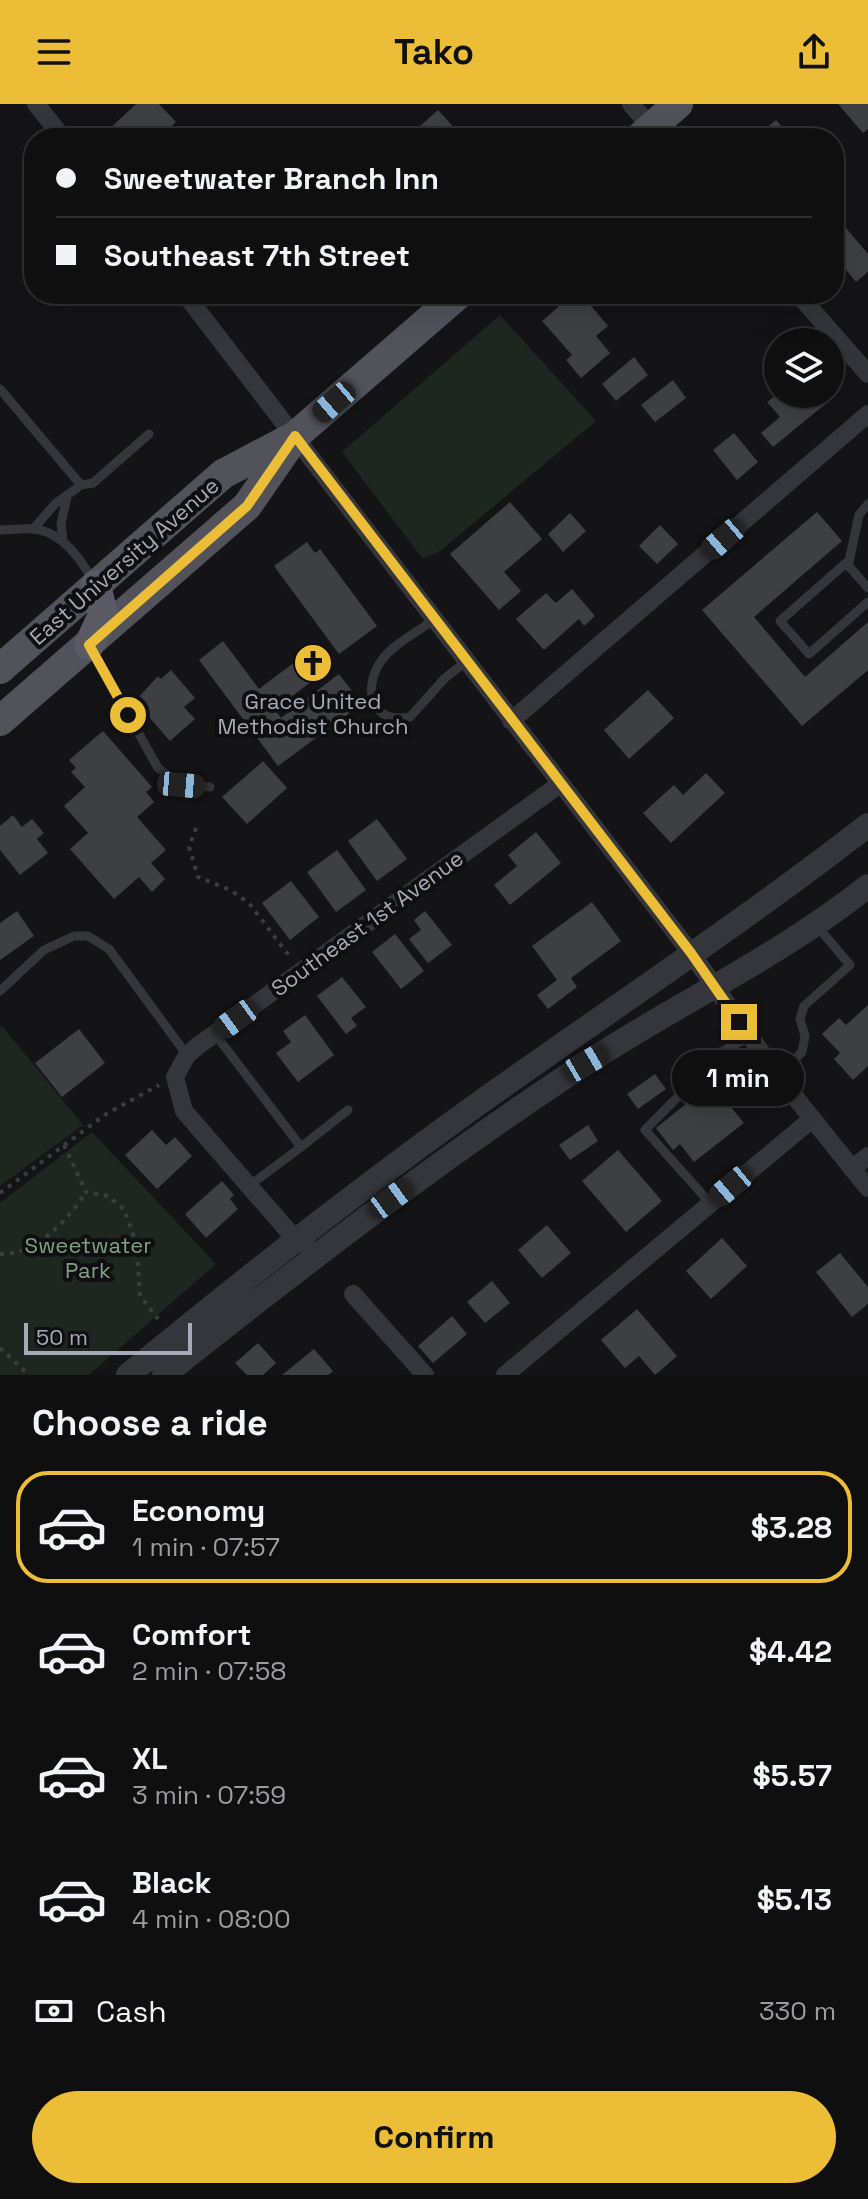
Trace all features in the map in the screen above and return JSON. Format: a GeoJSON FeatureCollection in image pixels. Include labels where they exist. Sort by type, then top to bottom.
{"type":"FeatureCollection","features":[{"type":"Feature","properties":{"kind":"highway"},"geometry":{"type":"LineString","coordinates":[[89,645],[103,615],[96,585]]}},
{"type":"Feature","properties":{"kind":"main road"},"geometry":{"type":"LineString","coordinates":[[656,128],[678,104]]}},
{"type":"Feature","properties":{"kind":"main road","name":"East University Avenue"},"geometry":{"type":"LineString","coordinates":[[0,669],[223,474],[295,436],[447,304]]}},
{"type":"Feature","properties":{"kind":"main road","name":"East University Avenue"},"geometry":{"type":"LineString","coordinates":[[0,721],[247,506],[295,436]]}},
{"type":"Feature","properties":{"kind":"street"},"geometry":{"type":"LineString","coordinates":[[36,104],[55,128]]}},
{"type":"Feature","properties":{"kind":"street"},"geometry":{"type":"LineString","coordinates":[[631,104],[646,128]]}},
{"type":"Feature","properties":{"kind":"street"},"geometry":{"type":"LineString","coordinates":[[193,304],[691,953],[778,1076],[868,1188]]}},
{"type":"Feature","properties":{"kind":"street"},"geometry":{"type":"LineString","coordinates":[[807,304],[868,374]]}},
{"type":"Feature","properties":{"kind":"street"},"geometry":{"type":"LineString","coordinates":[[511,721],[868,414]]}},
{"type":"Feature","properties":{"kind":"street","name":"Southeast 1st Avenue"},"geometry":{"type":"LineString","coordinates":[[181,1066],[215,1034],[560,784]]}},
{"type":"Feature","properties":{"kind":"street"},"geometry":{"type":"LineString","coordinates":[[128,1375],[296,1240],[476,1106],[785,890],[868,825]]}},
{"type":"Feature","properties":{"kind":"street"},"geometry":{"type":"LineString","coordinates":[[164,1375],[317,1253],[502,1119],[586,1063],[816,925],[868,886]]}},
{"type":"Feature","properties":{"kind":"street"},"geometry":{"type":"LineString","coordinates":[[181,1066],[184,1111],[296,1240],[317,1253]]}},
{"type":"Feature","properties":{"kind":"street"},"geometry":{"type":"LineString","coordinates":[[505,1375],[812,1119]]}},
{"type":"Feature","properties":{"kind":"street"},"geometry":{"type":"LineString","coordinates":[[852,1169],[868,1156]]}},
{"type":"Feature","properties":{"kind":"street"},"geometry":{"type":"LineString","coordinates":[[353,1294],[425,1375]]}},
{"type":"Feature","properties":{"kind":"lane"},"geometry":{"type":"LineString","coordinates":[[0,389],[81,485]]}},
{"type":"Feature","properties":{"kind":"lane"},"geometry":{"type":"LineString","coordinates":[[33,529],[55,504],[81,485],[93,483],[149,434]]}},
{"type":"Feature","properties":{"kind":"lane"},"geometry":{"type":"LineString","coordinates":[[67,497],[60,529],[63,541],[96,585]]}},
{"type":"Feature","properties":{"kind":"lane"},"geometry":{"type":"LineString","coordinates":[[848,566],[859,515],[868,504]]}},
{"type":"Feature","properties":{"kind":"lane"},"geometry":{"type":"LineString","coordinates":[[0,530],[33,529],[63,541]]}},
{"type":"Feature","properties":{"kind":"lane"},"geometry":{"type":"LineString","coordinates":[[868,588],[846,563],[780,621],[809,654],[868,602]]}},
{"type":"Feature","properties":{"kind":"lane"},"geometry":{"type":"LineString","coordinates":[[435,619],[382,660],[372,695],[378,712],[387,719],[410,717],[445,678],[468,660]]}},
{"type":"Feature","properties":{"kind":"lane"},"geometry":{"type":"LineString","coordinates":[[89,645],[158,768],[181,785],[210,787]]}},
{"type":"Feature","properties":{"kind":"lane"},"geometry":{"type":"LineString","coordinates":[[778,1076],[802,1052],[805,1036],[800,1019],[804,1006],[850,965],[816,925]]}},
{"type":"Feature","properties":{"kind":"lane"},"geometry":{"type":"LineString","coordinates":[[0,991],[44,950],[74,936],[88,936],[109,949],[181,1066]]}},
{"type":"Feature","properties":{"kind":"lane"},"geometry":{"type":"LineString","coordinates":[[215,1034],[301,1147]]}},
{"type":"Feature","properties":{"kind":"lane"},"geometry":{"type":"LineString","coordinates":[[710,1203],[645,1130],[723,1051],[749,1037]]}},
{"type":"Feature","properties":{"kind":"lane"},"geometry":{"type":"LineString","coordinates":[[249,1186],[348,1110]]}},
{"type":"Feature","properties":{"kind":"path"},"geometry":{"type":"LineString","coordinates":[[196,828],[189,847],[198,877],[230,890],[249,903],[270,927],[300,972]]}},
{"type":"Feature","properties":{"kind":"path"},"geometry":{"type":"LineString","coordinates":[[0,1193],[106,1114],[181,1066]]}},
{"type":"Feature","properties":{"kind":"path"},"geometry":{"type":"LineString","coordinates":[[64,1145],[86,1192]]}},
{"type":"Feature","properties":{"kind":"path"},"geometry":{"type":"LineString","coordinates":[[0,1254],[19,1252],[41,1240],[64,1220],[86,1192]]}},
{"type":"Feature","properties":{"kind":"path"},"geometry":{"type":"LineString","coordinates":[[86,1192],[108,1196],[124,1209],[137,1246],[140,1296],[158,1319]]}},
{"type":"Feature","properties":{"kind":"path"},"geometry":{"type":"LineString","coordinates":[[0,1348],[29,1375]]}},
{"type":"Feature","properties":{"kind":"green space"},"geometry":{"type":"Polygon","coordinates":[[[500,315],[596,421],[440,551],[423,559],[342,452],[500,315]]]}},
{"type":"Feature","properties":{"kind":"green space"},"geometry":{"type":"Polygon","coordinates":[[[2,1026],[83,1125],[0,1186],[0,1028],[2,1026]]]}},
{"type":"Feature","properties":{"kind":"green space","name":"Sweetwater Park"},"geometry":{"type":"Polygon","coordinates":[[[92,1132],[216,1264],[89,1375],[0,1375],[0,1203],[92,1132]]]}},
{"type":"Feature","properties":{"kind":"building"},"geometry":{"type":"Polygon","coordinates":[[[136,104],[159,104],[176,122],[170,128],[110,128],[136,104]]]}},
{"type":"Feature","properties":{"kind":"building"},"geometry":{"type":"Polygon","coordinates":[[[838,104],[868,104],[868,129],[863,133],[838,104]]]}},
{"type":"Feature","properties":{"kind":"building"},"geometry":{"type":"Polygon","coordinates":[[[438,110],[454,128],[422,128],[420,126],[438,110]]]}},
{"type":"Feature","properties":{"kind":"building"},"geometry":{"type":"Polygon","coordinates":[[[776,120],[783,128],[766,128],[776,120]]]}},
{"type":"Feature","properties":{"kind":"building"},"geometry":{"type":"Polygon","coordinates":[[[846,228],[868,254],[868,272],[856,282],[844,267],[846,228]]]}},
{"type":"Feature","properties":{"kind":"building"},"geometry":{"type":"Polygon","coordinates":[[[562,304],[589,304],[608,326],[596,336],[610,353],[581,378],[566,360],[572,355],[542,321],[562,304]]]}},
{"type":"Feature","properties":{"kind":"building"},"geometry":{"type":"Polygon","coordinates":[[[634,357],[648,375],[616,401],[602,384],[634,357]]]}},
{"type":"Feature","properties":{"kind":"building"},"geometry":{"type":"Polygon","coordinates":[[[673,380],[686,398],[655,422],[641,405],[673,380]]]}},
{"type":"Feature","properties":{"kind":"building"},"geometry":{"type":"Polygon","coordinates":[[[772,408],[821,408],[773,447],[761,433],[780,417],[772,408]]]}},
{"type":"Feature","properties":{"kind":"building"},"geometry":{"type":"Polygon","coordinates":[[[734,433],[758,462],[737,480],[713,450],[734,433]]]}},
{"type":"Feature","properties":{"kind":"building"},"geometry":{"type":"Polygon","coordinates":[[[510,502],[542,539],[504,572],[521,591],[499,610],[450,554],[510,502]]]}},
{"type":"Feature","properties":{"kind":"building"},"geometry":{"type":"Polygon","coordinates":[[[817,512],[842,541],[754,617],[805,677],[868,622],[868,670],[802,726],[702,610],[817,512]]]}},
{"type":"Feature","properties":{"kind":"building"},"geometry":{"type":"Polygon","coordinates":[[[570,513],[586,531],[563,552],[548,534],[570,513]]]}},
{"type":"Feature","properties":{"kind":"building"},"geometry":{"type":"Polygon","coordinates":[[[660,525],[678,544],[657,564],[639,546],[660,525]]]}},
{"type":"Feature","properties":{"kind":"building"},"geometry":{"type":"Polygon","coordinates":[[[307,542],[315,553],[320,549],[377,626],[339,654],[274,566],[307,542]]]}},
{"type":"Feature","properties":{"kind":"building"},"geometry":{"type":"Polygon","coordinates":[[[572,589],[595,616],[584,626],[579,619],[544,650],[516,619],[546,593],[556,603],[572,589]]]}},
{"type":"Feature","properties":{"kind":"building"},"geometry":{"type":"Polygon","coordinates":[[[223,641],[259,689],[316,646],[332,666],[275,709],[281,718],[339,674],[362,704],[278,766],[199,660],[223,641]]]}},
{"type":"Feature","properties":{"kind":"building"},"geometry":{"type":"Polygon","coordinates":[[[171,670],[195,698],[184,707],[195,719],[170,741],[135,701],[158,676],[161,679],[171,670]]]}},
{"type":"Feature","properties":{"kind":"building"},"geometry":{"type":"Polygon","coordinates":[[[648,690],[674,718],[629,759],[604,730],[648,690]]]}},
{"type":"Feature","properties":{"kind":"building"},"geometry":{"type":"Polygon","coordinates":[[[103,731],[152,787],[146,792],[154,802],[137,817],[166,850],[151,863],[165,879],[152,892],[139,877],[114,899],[70,849],[88,833],[64,806],[85,787],[71,772],[76,768],[69,760],[103,731]]]}},
{"type":"Feature","properties":{"kind":"building"},"geometry":{"type":"Polygon","coordinates":[[[263,761],[287,788],[247,824],[222,797],[263,761]]]}},
{"type":"Feature","properties":{"kind":"building"},"geometry":{"type":"Polygon","coordinates":[[[706,773],[725,793],[671,843],[643,813],[674,785],[683,795],[706,773]]]}},
{"type":"Feature","properties":{"kind":"building"},"geometry":{"type":"Polygon","coordinates":[[[13,815],[22,827],[32,819],[44,833],[37,839],[48,853],[20,875],[0,850],[0,826],[13,815]]]}},
{"type":"Feature","properties":{"kind":"building"},"geometry":{"type":"Polygon","coordinates":[[[377,819],[407,859],[377,881],[348,841],[377,819]]]}},
{"type":"Feature","properties":{"kind":"building"},"geometry":{"type":"Polygon","coordinates":[[[536,832],[561,863],[510,905],[494,885],[517,866],[508,855],[536,832]]]}},
{"type":"Feature","properties":{"kind":"building"},"geometry":{"type":"Polygon","coordinates":[[[337,850],[366,890],[336,912],[307,872],[337,850]]]}},
{"type":"Feature","properties":{"kind":"building"},"geometry":{"type":"Polygon","coordinates":[[[291,881],[319,917],[290,940],[262,903],[291,881]]]}},
{"type":"Feature","properties":{"kind":"building"},"geometry":{"type":"Polygon","coordinates":[[[592,902],[621,941],[571,978],[577,987],[548,1009],[537,995],[557,980],[532,946],[592,902]]]}},
{"type":"Feature","properties":{"kind":"building"},"geometry":{"type":"Polygon","coordinates":[[[17,911],[34,936],[0,960],[0,923],[17,911]]]}},
{"type":"Feature","properties":{"kind":"building"},"geometry":{"type":"Polygon","coordinates":[[[425,911],[452,945],[428,963],[409,939],[421,930],[414,920],[425,911]]]}},
{"type":"Feature","properties":{"kind":"building"},"geometry":{"type":"Polygon","coordinates":[[[395,934],[424,971],[401,989],[372,952],[395,934]]]}},
{"type":"Feature","properties":{"kind":"building"},"geometry":{"type":"Polygon","coordinates":[[[342,977],[366,1007],[351,1018],[357,1026],[346,1034],[317,996],[342,977]]]}},
{"type":"Feature","properties":{"kind":"building"},"geometry":{"type":"Polygon","coordinates":[[[868,1005],[868,1066],[853,1080],[834,1059],[840,1053],[822,1034],[839,1018],[846,1025],[868,1005]]]}},
{"type":"Feature","properties":{"kind":"building"},"geometry":{"type":"Polygon","coordinates":[[[305,1015],[334,1055],[298,1082],[276,1053],[291,1042],[283,1031],[305,1015]]]}},
{"type":"Feature","properties":{"kind":"building"},"geometry":{"type":"Polygon","coordinates":[[[79,1029],[105,1063],[62,1097],[35,1063],[79,1029]]]}},
{"type":"Feature","properties":{"kind":"building"},"geometry":{"type":"Polygon","coordinates":[[[655,1074],[666,1089],[638,1109],[627,1094],[655,1074]]]}},
{"type":"Feature","properties":{"kind":"building"},"geometry":{"type":"Polygon","coordinates":[[[702,1091],[711,1103],[721,1095],[744,1123],[694,1162],[680,1144],[673,1150],[656,1128],[702,1091]]]}},
{"type":"Feature","properties":{"kind":"building"},"geometry":{"type":"Polygon","coordinates":[[[588,1125],[598,1141],[570,1160],[559,1145],[588,1125]]]}},
{"type":"Feature","properties":{"kind":"building"},"geometry":{"type":"Polygon","coordinates":[[[152,1130],[166,1145],[175,1137],[192,1156],[157,1189],[125,1155],[152,1130]]]}},
{"type":"Feature","properties":{"kind":"building"},"geometry":{"type":"Polygon","coordinates":[[[618,1150],[662,1201],[626,1232],[582,1181],[618,1150]]]}},
{"type":"Feature","properties":{"kind":"building"},"geometry":{"type":"Polygon","coordinates":[[[222,1181],[234,1195],[230,1199],[238,1209],[206,1238],[185,1214],[222,1181]]]}},
{"type":"Feature","properties":{"kind":"building"},"geometry":{"type":"Polygon","coordinates":[[[547,1225],[571,1253],[542,1278],[518,1250],[547,1225]]]}},
{"type":"Feature","properties":{"kind":"building"},"geometry":{"type":"Polygon","coordinates":[[[722,1238],[747,1266],[711,1299],[686,1271],[722,1238]]]}},
{"type":"Feature","properties":{"kind":"building"},"geometry":{"type":"Polygon","coordinates":[[[840,1253],[868,1287],[868,1304],[852,1317],[816,1272],[840,1253]]]}},
{"type":"Feature","properties":{"kind":"building"},"geometry":{"type":"Polygon","coordinates":[[[492,1281],[510,1303],[485,1323],[467,1302],[492,1281]]]}},
{"type":"Feature","properties":{"kind":"building"},"geometry":{"type":"Polygon","coordinates":[[[637,1309],[677,1356],[655,1375],[639,1356],[625,1368],[601,1340],[637,1309]]]}},
{"type":"Feature","properties":{"kind":"building"},"geometry":{"type":"Polygon","coordinates":[[[452,1316],[467,1334],[433,1363],[418,1346],[452,1316]]]}},
{"type":"Feature","properties":{"kind":"building"},"geometry":{"type":"Polygon","coordinates":[[[258,1343],[276,1363],[263,1375],[247,1375],[235,1363],[258,1343]]]}},
{"type":"Feature","properties":{"kind":"building"},"geometry":{"type":"Polygon","coordinates":[[[314,1349],[333,1371],[328,1375],[282,1375],[314,1349]]]}},
{"type":"Feature","properties":{"kind":"place","name":"Grace United Methodist Church"},"geometry":{"type":"Point","coordinates":[313,663]}},
{"type":"Feature","properties":{"kind":"route"},"geometry":{"type":"LineString","coordinates":[[128,715],[89,645],[247,506],[295,436],[691,953],[739,1022]]}}]}
